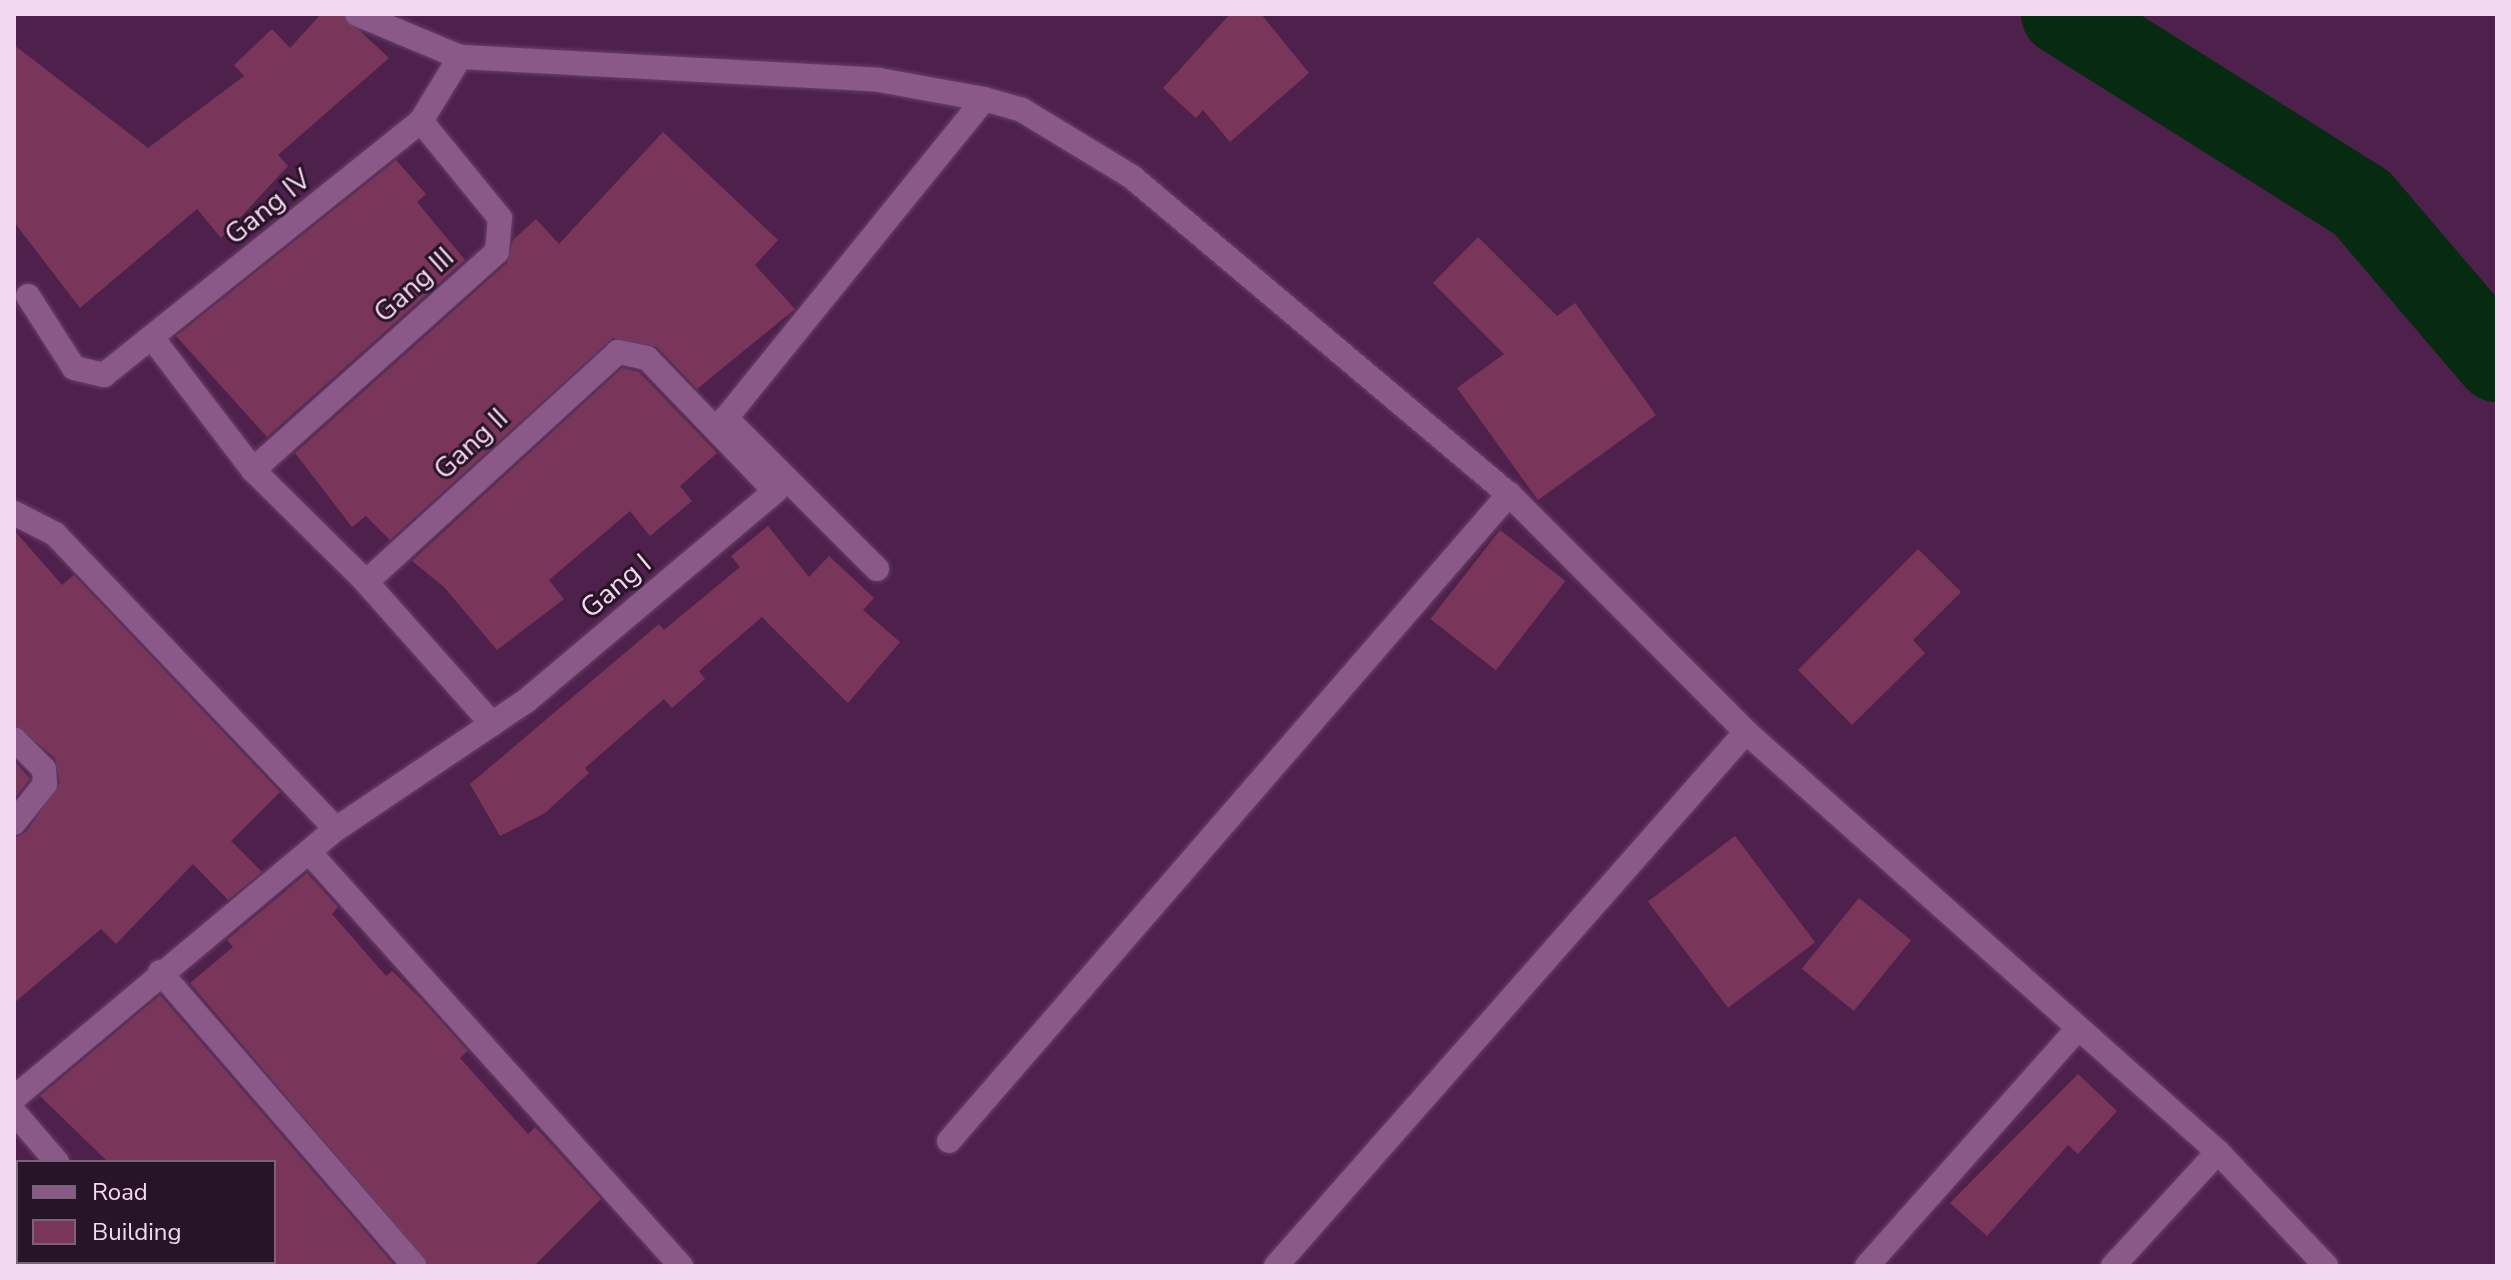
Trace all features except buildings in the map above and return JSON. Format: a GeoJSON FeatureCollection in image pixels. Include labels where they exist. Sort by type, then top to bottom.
{"type":"FeatureCollection","features":[{"type":"Feature","properties":{"kind":"street"},"geometry":{"type":"LineString","coordinates":[[357,14],[460,57],[879,80],[984,99],[1022,110],[1132,177],[1509,494],[1746,732],[2076,1031],[2218,1152],[2326,1266]]}},
{"type":"Feature","properties":{"kind":"street","name":"Gang IV"},"geometry":{"type":"LineString","coordinates":[[28,296],[74,368],[87,375],[104,375],[153,339],[421,121],[460,57]]}},
{"type":"Feature","properties":{"kind":"street"},"geometry":{"type":"LineString","coordinates":[[877,569],[760,462],[726,418],[984,99]]}},
{"type":"Feature","properties":{"kind":"street","name":"Gang III"},"geometry":{"type":"LineString","coordinates":[[253,470],[497,252],[500,218],[421,121]]}},
{"type":"Feature","properties":{"kind":"street"},"geometry":{"type":"LineString","coordinates":[[153,339],[253,470],[366,582],[492,724]]}},
{"type":"Feature","properties":{"kind":"street","name":"Gang II"},"geometry":{"type":"LineString","coordinates":[[366,582],[618,352],[647,358],[760,462]]}},
{"type":"Feature","properties":{"kind":"street","name":"Gang I"},"geometry":{"type":"LineString","coordinates":[[14,1098],[160,972],[336,829],[492,724],[775,491],[760,462]]}},
{"type":"Feature","properties":{"kind":"street"},"geometry":{"type":"LineString","coordinates":[[949,1141],[1509,494]]}},
{"type":"Feature","properties":{"kind":"street"},"geometry":{"type":"LineString","coordinates":[[14,513],[55,534],[336,829]]}},
{"type":"Feature","properties":{"kind":"street"},"geometry":{"type":"LineString","coordinates":[[1276,1266],[1746,732]]}},
{"type":"Feature","properties":{"kind":"street"},"geometry":{"type":"LineString","coordinates":[[14,739],[44,769],[45,784],[14,823]]}},
{"type":"Feature","properties":{"kind":"street"},"geometry":{"type":"LineString","coordinates":[[309,852],[681,1266]]}},
{"type":"Feature","properties":{"kind":"street"},"geometry":{"type":"LineString","coordinates":[[160,972],[415,1266]]}},
{"type":"Feature","properties":{"kind":"street"},"geometry":{"type":"LineString","coordinates":[[1867,1266],[2076,1031]]}},
{"type":"Feature","properties":{"kind":"street"},"geometry":{"type":"LineString","coordinates":[[14,1112],[55,1160]]}},
{"type":"Feature","properties":{"kind":"street"},"geometry":{"type":"LineString","coordinates":[[2113,1266],[2218,1152]]}},
{"type":"Feature","properties":{"kind":"waterway"},"geometry":{"type":"LineString","coordinates":[[2062,14],[2362,203],[2497,361]]}}]}
